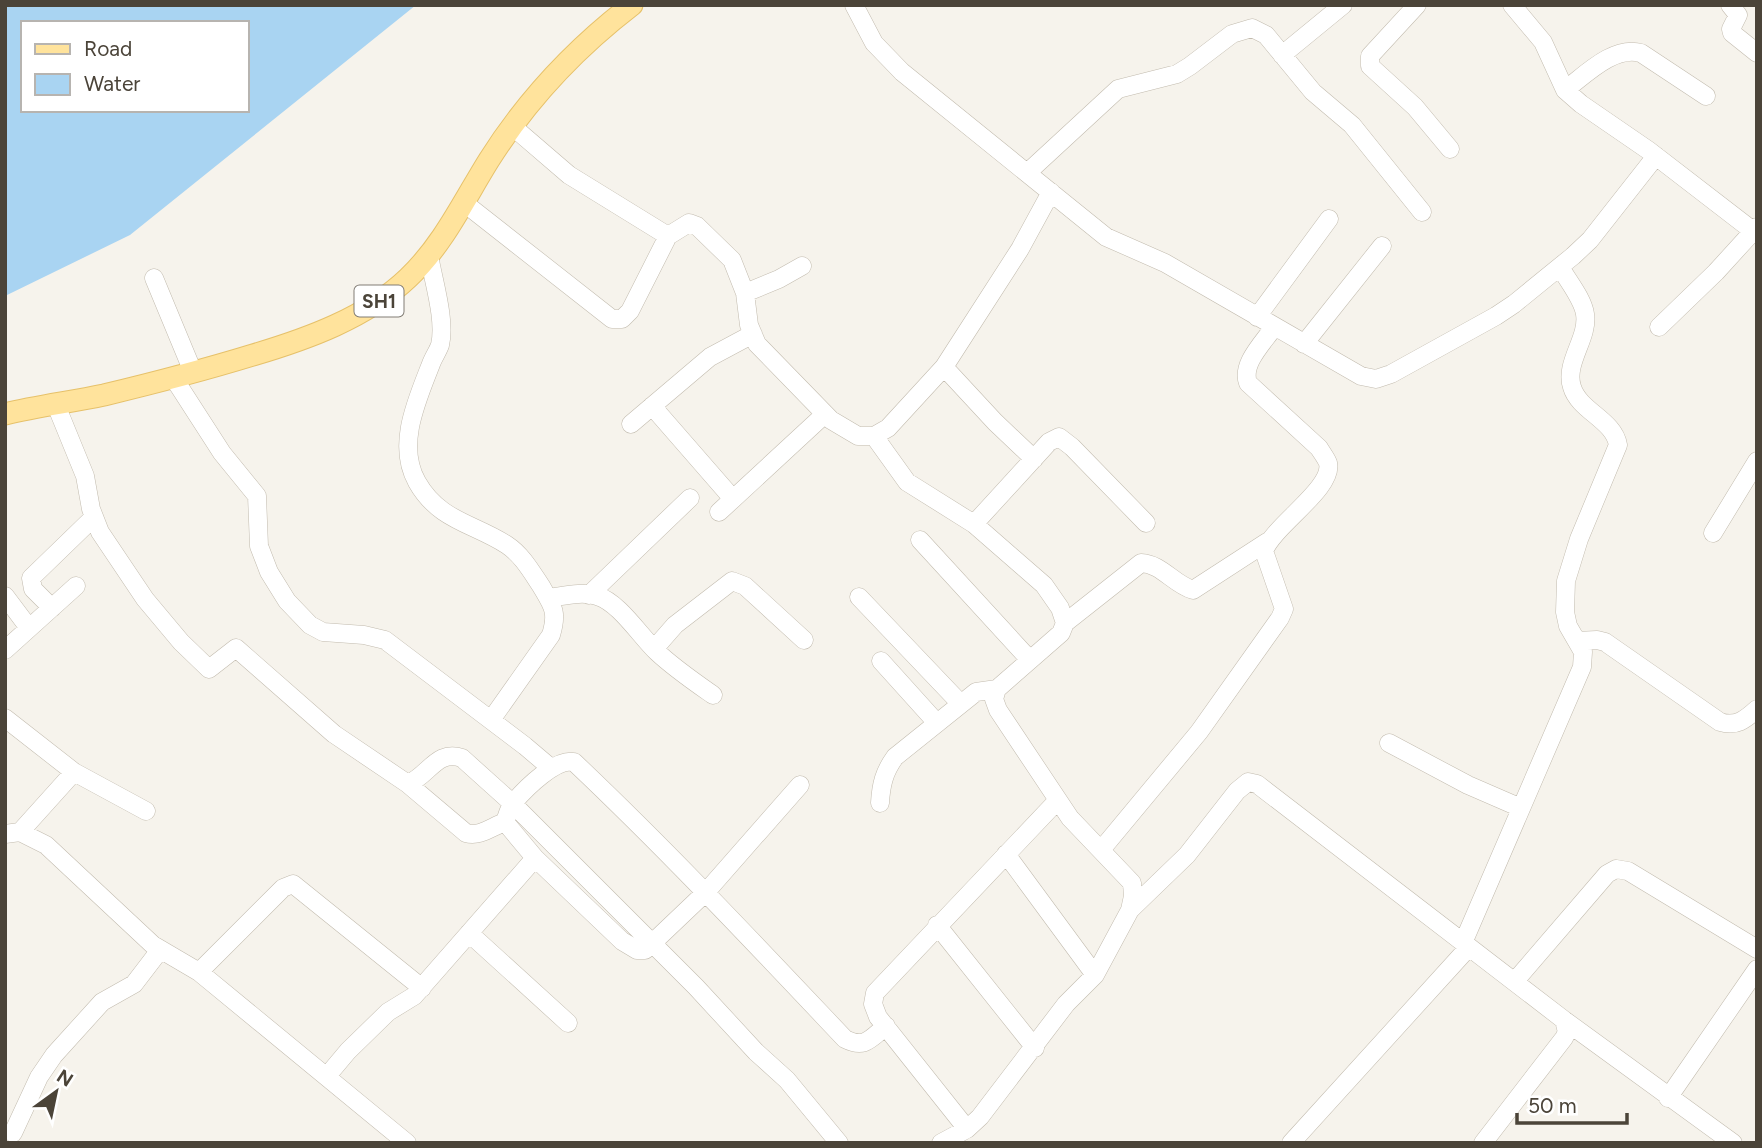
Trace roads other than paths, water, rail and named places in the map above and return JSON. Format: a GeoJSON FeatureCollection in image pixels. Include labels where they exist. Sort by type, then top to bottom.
{"type":"FeatureCollection","features":[{"type":"Feature","properties":{"kind":"main road","name":"SH1"},"geometry":{"type":"LineString","coordinates":[[5,414],[56,405],[183,375],[282,346],[351,317],[392,291],[409,278],[429,255],[512,126],[573,56],[632,5]]}},
{"type":"Feature","properties":{"kind":"street"},"geometry":{"type":"LineString","coordinates":[[854,5],[874,43],[902,72],[1106,237],[1165,263],[1361,376],[1376,379],[1391,374],[1514,304],[1590,240],[1656,156]]}},
{"type":"Feature","properties":{"kind":"street"},"geometry":{"type":"LineString","coordinates":[[1282,55],[1343,5]]}},
{"type":"Feature","properties":{"kind":"street"},"geometry":{"type":"LineString","coordinates":[[1417,5],[1370,56],[1370,66],[1415,107],[1450,149]]}},
{"type":"Feature","properties":{"kind":"street"},"geometry":{"type":"LineString","coordinates":[[1512,5],[1543,42],[1564,89],[1756,230],[1660,327]]}},
{"type":"Feature","properties":{"kind":"street"},"geometry":{"type":"LineString","coordinates":[[1730,5],[1738,15],[1731,29],[1732,33],[1757,52]]}},
{"type":"Feature","properties":{"kind":"street"},"geometry":{"type":"LineString","coordinates":[[1027,173],[1118,89],[1177,74],[1232,34],[1252,29],[1266,35],[1313,92],[1352,125],[1422,212]]}},
{"type":"Feature","properties":{"kind":"street"},"geometry":{"type":"LineString","coordinates":[[1564,89],[1616,54],[1631,50],[1640,53],[1706,96]]}},
{"type":"Feature","properties":{"kind":"street"},"geometry":{"type":"LineString","coordinates":[[512,126],[569,175],[668,236]]}},
{"type":"Feature","properties":{"kind":"street"},"geometry":{"type":"LineString","coordinates":[[463,202],[612,319],[622,319],[630,311],[668,236],[689,223],[697,226],[732,260],[746,293],[749,325],[757,344],[825,414],[858,436],[874,436],[888,428],[944,367],[1020,249],[1052,192]]}},
{"type":"Feature","properties":{"kind":"street"},"geometry":{"type":"LineString","coordinates":[[1257,317],[1329,219]]}},
{"type":"Feature","properties":{"kind":"street"},"geometry":{"type":"LineString","coordinates":[[1304,344],[1382,246]]}},
{"type":"Feature","properties":{"kind":"street"},"geometry":{"type":"LineString","coordinates":[[429,255],[441,323],[440,344],[410,424],[408,453],[415,480],[430,501],[447,516],[509,547],[523,559],[553,605],[556,619],[551,635],[491,720]]}},
{"type":"Feature","properties":{"kind":"street"},"geometry":{"type":"LineString","coordinates":[[746,293],[802,266]]}},
{"type":"Feature","properties":{"kind":"street"},"geometry":{"type":"LineString","coordinates":[[1291,1143],[1466,945],[1582,667],[1583,652],[1565,612],[1566,581],[1579,539],[1618,445],[1613,433],[1572,389],[1570,377],[1586,322],[1585,310],[1560,267]]}},
{"type":"Feature","properties":{"kind":"street"},"geometry":{"type":"LineString","coordinates":[[154,278],[183,375],[222,453],[257,496],[260,546],[269,572],[287,601],[310,625],[324,632],[364,635],[385,640],[551,768]]}},
{"type":"Feature","properties":{"kind":"street"},"geometry":{"type":"LineString","coordinates":[[946,1141],[967,1129],[980,1117],[1066,1004],[1095,975],[1130,910],[1133,896],[1132,883],[1077,827],[998,710],[994,699],[997,689],[1061,633],[1065,623],[1141,563],[1152,563],[1193,590],[1267,542],[1322,484],[1328,472],[1328,462],[1320,449],[1248,383],[1245,375],[1247,366],[1273,327]]}},
{"type":"Feature","properties":{"kind":"street"},"geometry":{"type":"LineString","coordinates":[[631,424],[710,358],[753,334]]}},
{"type":"Feature","properties":{"kind":"street"},"geometry":{"type":"LineString","coordinates":[[944,367],[1034,459]]}},
{"type":"Feature","properties":{"kind":"street"},"geometry":{"type":"LineString","coordinates":[[56,405],[85,476],[100,532],[145,599],[181,642],[209,669],[236,648],[334,734],[408,784],[473,835],[505,822],[512,803],[551,768],[567,761],[574,762],[706,891],[845,1039],[855,1044],[865,1043],[886,1026]]}},
{"type":"Feature","properties":{"kind":"street"},"geometry":{"type":"LineString","coordinates":[[652,406],[733,499]]}},
{"type":"Feature","properties":{"kind":"street"},"geometry":{"type":"LineString","coordinates":[[719,512],[825,414]]}},
{"type":"Feature","properties":{"kind":"street"},"geometry":{"type":"LineString","coordinates":[[874,436],[907,482],[974,524],[1044,585],[1060,608],[1065,623]]}},
{"type":"Feature","properties":{"kind":"street"},"geometry":{"type":"LineString","coordinates":[[974,524],[1049,442],[1059,437],[1146,523]]}},
{"type":"Feature","properties":{"kind":"street"},"geometry":{"type":"LineString","coordinates":[[1713,533],[1757,461]]}},
{"type":"Feature","properties":{"kind":"street"},"geometry":{"type":"LineString","coordinates":[[589,595],[690,498]]}},
{"type":"Feature","properties":{"kind":"street"},"geometry":{"type":"LineString","coordinates":[[52,608],[33,589],[31,578],[94,517]]}},
{"type":"Feature","properties":{"kind":"street"},"geometry":{"type":"LineString","coordinates":[[920,540],[1030,660]]}},
{"type":"Feature","properties":{"kind":"street"},"geometry":{"type":"LineString","coordinates":[[1101,850],[1199,732],[1280,618],[1282,600],[1264,551],[1267,542]]}},
{"type":"Feature","properties":{"kind":"street"},"geometry":{"type":"LineString","coordinates":[[654,649],[675,625],[732,581],[745,586],[804,640]]}},
{"type":"Feature","properties":{"kind":"street"},"geometry":{"type":"LineString","coordinates":[[5,650],[76,586]]}},
{"type":"Feature","properties":{"kind":"street"},"geometry":{"type":"LineString","coordinates":[[548,598],[589,595],[598,596],[612,604],[676,669],[713,695]]}},
{"type":"Feature","properties":{"kind":"street"},"geometry":{"type":"LineString","coordinates":[[5,596],[29,628]]}},
{"type":"Feature","properties":{"kind":"street"},"geometry":{"type":"LineString","coordinates":[[859,597],[960,703]]}},
{"type":"Feature","properties":{"kind":"street"},"geometry":{"type":"LineString","coordinates":[[1577,641],[1605,642],[1720,722],[1739,724],[1757,709]]}},
{"type":"Feature","properties":{"kind":"street"},"geometry":{"type":"LineString","coordinates":[[881,661],[936,722]]}},
{"type":"Feature","properties":{"kind":"street"},"geometry":{"type":"LineString","coordinates":[[880,803],[881,785],[886,769],[895,757],[976,692],[997,689]]}},
{"type":"Feature","properties":{"kind":"street"},"geometry":{"type":"LineString","coordinates":[[5,718],[74,772],[146,811]]}},
{"type":"Feature","properties":{"kind":"street"},"geometry":{"type":"LineString","coordinates":[[1389,743],[1468,785],[1521,808]]}},
{"type":"Feature","properties":{"kind":"street"},"geometry":{"type":"LineString","coordinates":[[408,784],[417,780],[438,759],[453,755],[462,758],[512,803],[756,1052],[787,1080],[839,1143]]}},
{"type":"Feature","properties":{"kind":"street"},"geometry":{"type":"LineString","coordinates":[[74,772],[13,833],[46,845],[160,950],[199,972],[407,1143]]}},
{"type":"Feature","properties":{"kind":"street"},"geometry":{"type":"LineString","coordinates":[[1130,910],[1187,855],[1237,791],[1248,782],[1257,784],[1564,1020],[1733,1143]]}},
{"type":"Feature","properties":{"kind":"street"},"geometry":{"type":"LineString","coordinates":[[505,822],[535,858],[622,941],[637,950],[645,950],[706,891],[800,785]]}},
{"type":"Feature","properties":{"kind":"street"},"geometry":{"type":"LineString","coordinates":[[967,1129],[878,1017],[873,1004],[875,993],[1058,800]]}},
{"type":"Feature","properties":{"kind":"street"},"geometry":{"type":"LineString","coordinates":[[1006,854],[1095,975]]}},
{"type":"Feature","properties":{"kind":"street"},"geometry":{"type":"LineString","coordinates":[[327,1076],[388,1012],[422,988],[535,858]]}},
{"type":"Feature","properties":{"kind":"street"},"geometry":{"type":"LineString","coordinates":[[1515,981],[1607,874],[1616,869],[1628,872],[1757,949]]}},
{"type":"Feature","properties":{"kind":"street"},"geometry":{"type":"LineString","coordinates":[[199,972],[283,888],[293,884],[422,988]]}},
{"type":"Feature","properties":{"kind":"street"},"geometry":{"type":"LineString","coordinates":[[937,925],[1035,1048]]}},
{"type":"Feature","properties":{"kind":"street"},"geometry":{"type":"LineString","coordinates":[[469,933],[568,1023]]}},
{"type":"Feature","properties":{"kind":"street"},"geometry":{"type":"LineString","coordinates":[[13,1134],[40,1077],[54,1055],[102,1002],[134,984],[160,950]]}},
{"type":"Feature","properties":{"kind":"street"},"geometry":{"type":"LineString","coordinates":[[1668,1098],[1757,969]]}},
{"type":"Feature","properties":{"kind":"street"},"geometry":{"type":"LineString","coordinates":[[1483,1143],[1564,1038],[1567,1032],[1564,1020]]}},
{"type":"Feature","properties":{"kind":"water"},"geometry":{"type":"Polygon","coordinates":[[[5,5],[416,5],[130,235],[5,296],[5,5]]]}}]}
